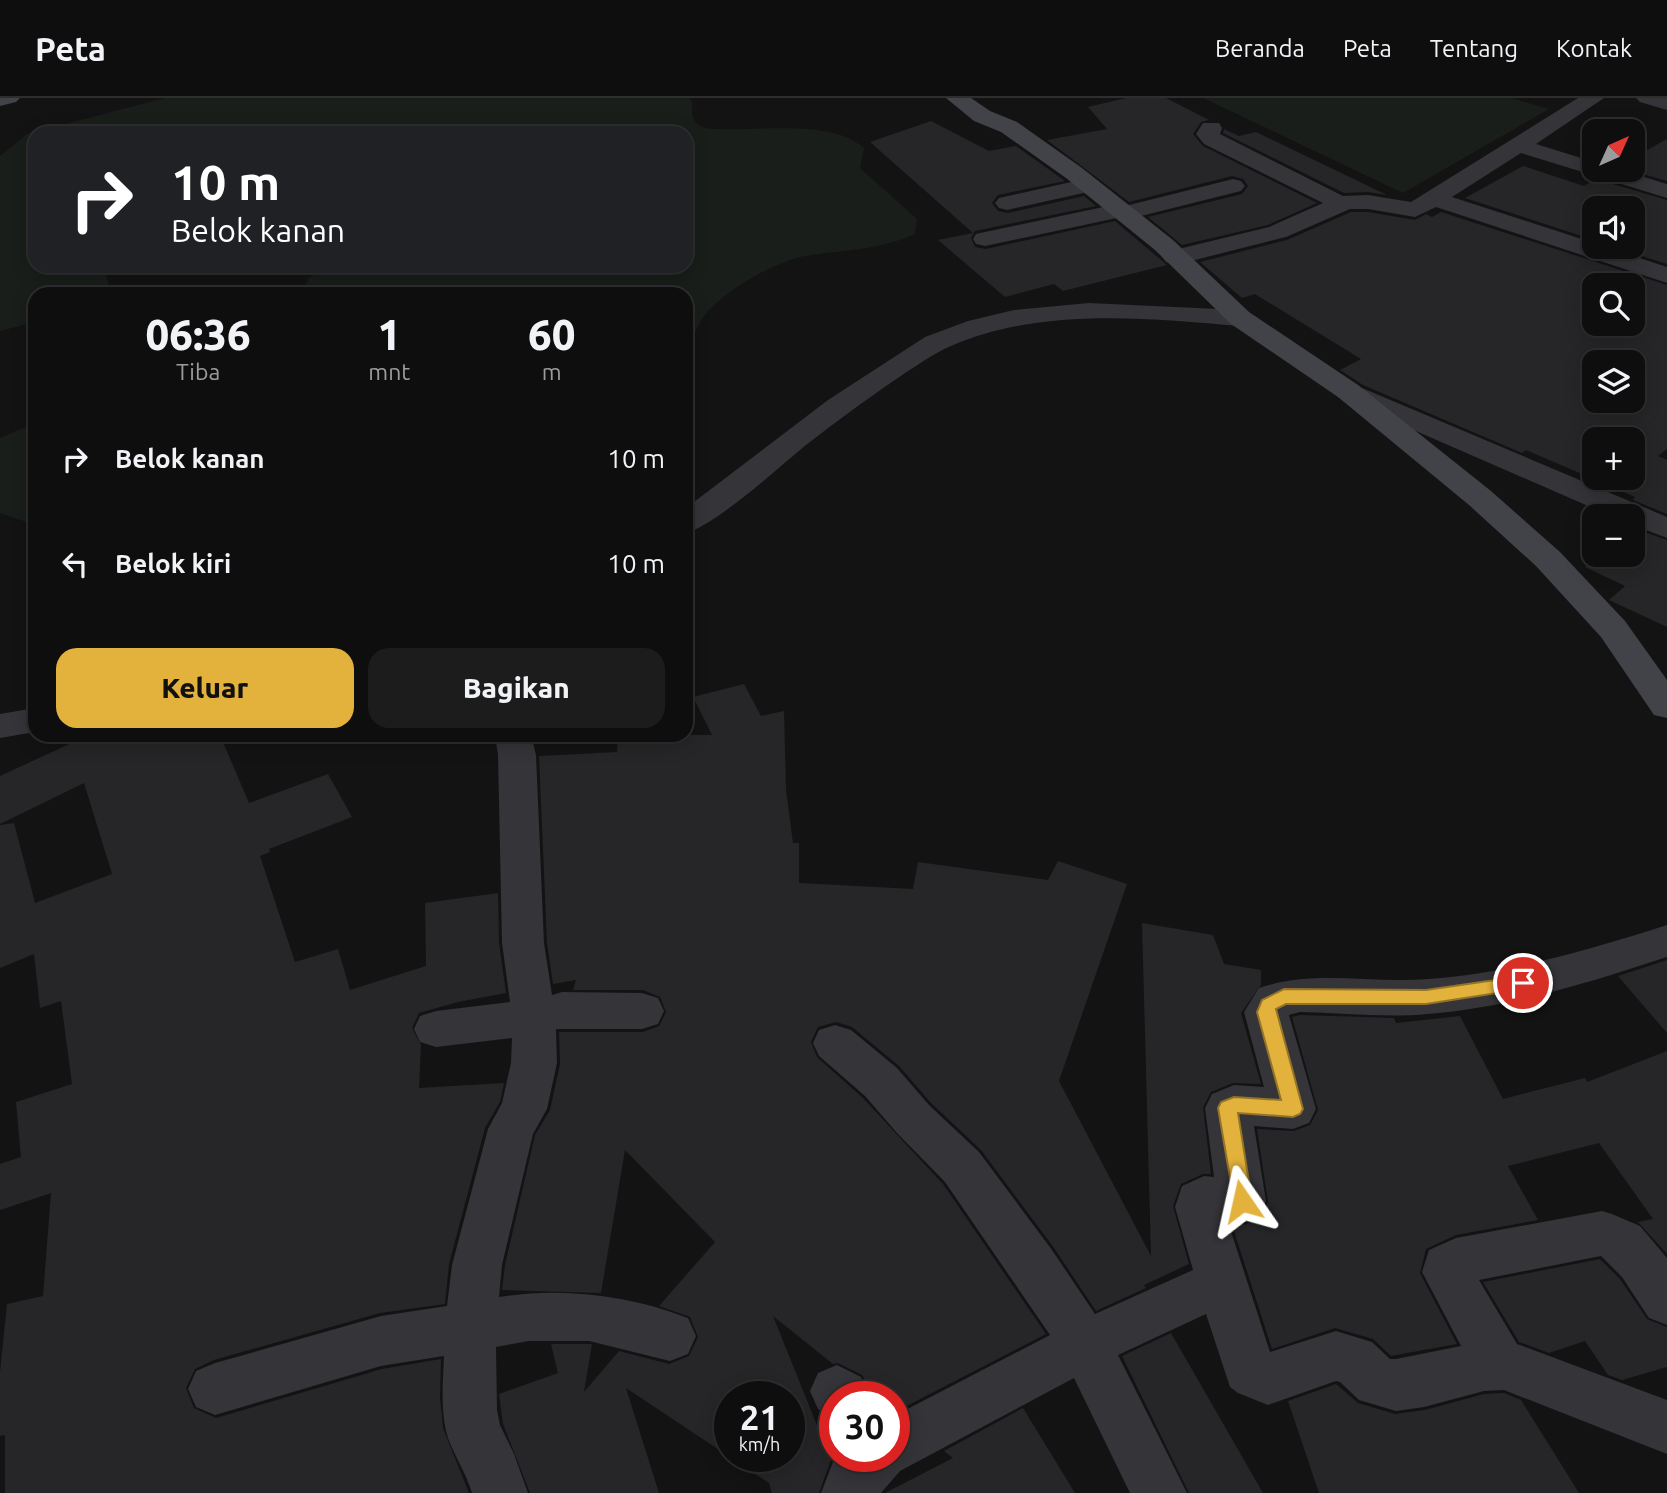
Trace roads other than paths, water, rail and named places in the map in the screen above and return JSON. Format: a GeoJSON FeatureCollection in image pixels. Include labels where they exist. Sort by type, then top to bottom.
{"type":"FeatureCollection","features":[{"type":"Feature","properties":{"kind":"main road"},"geometry":{"type":"LineString","coordinates":[[0,100],[9,98]]}},
{"type":"Feature","properties":{"kind":"main road"},"geometry":{"type":"LineString","coordinates":[[957,98],[982,117],[1009,127],[1082,179],[1124,212],[1240,318],[1348,391],[1480,498],[1548,559],[1613,629],[1667,706]]}},
{"type":"Feature","properties":{"kind":"main road"},"geometry":{"type":"LineString","coordinates":[[996,98],[1011,116],[1009,127]]}},
{"type":"Feature","properties":{"kind":"street"},"geometry":{"type":"LineString","coordinates":[[1175,257],[1277,232],[1355,201],[1415,210],[1593,98]]}},
{"type":"Feature","properties":{"kind":"street"},"geometry":{"type":"LineString","coordinates":[[1647,98],[1667,104]]}},
{"type":"Feature","properties":{"kind":"street"},"geometry":{"type":"LineString","coordinates":[[1211,128],[1207,134],[1212,139],[1342,204]]}},
{"type":"Feature","properties":{"kind":"street"},"geometry":{"type":"LineString","coordinates":[[1517,145],[1582,165]]}},
{"type":"Feature","properties":{"kind":"street"},"geometry":{"type":"LineString","coordinates":[[1004,196],[1082,179]]}},
{"type":"Feature","properties":{"kind":"street"},"geometry":{"type":"LineString","coordinates":[[1638,182],[1667,191]]}},
{"type":"Feature","properties":{"kind":"street"},"geometry":{"type":"LineString","coordinates":[[985,239],[1124,212],[1233,186]]}},
{"type":"Feature","properties":{"kind":"street"},"geometry":{"type":"LineString","coordinates":[[1433,198],[1667,275]]}},
{"type":"Feature","properties":{"kind":"street"},"geometry":{"type":"LineString","coordinates":[[693,518],[736,488],[847,397],[943,339],[1000,321],[1072,311],[1126,309],[1240,318]]}},
{"type":"Feature","properties":{"kind":"street"},"geometry":{"type":"LineString","coordinates":[[1348,391],[1549,480],[1667,528]]}},
{"type":"Feature","properties":{"kind":"street"},"geometry":{"type":"LineString","coordinates":[[0,726],[28,721]]}},
{"type":"Feature","properties":{"kind":"street"},"geometry":{"type":"LineString","coordinates":[[500,1493],[487,1454],[475,1436],[470,1410],[470,1327],[477,1265],[511,1129],[524,1109],[534,1063],[534,1017],[523,943],[514,742]]}},
{"type":"Feature","properties":{"kind":"street"},"geometry":{"type":"LineString","coordinates":[[1667,941],[1568,973],[1500,988],[1426,997],[1284,996],[1268,1005],[1266,1012],[1293,1109],[1234,1105],[1226,1111],[1242,1201],[1204,1198],[1199,1202],[1249,1369],[1253,1373],[1268,1379],[1336,1356],[1354,1359],[1374,1379],[1385,1385],[1416,1382],[1499,1363],[1570,1393],[1620,1408],[1667,1427]]}},
{"type":"Feature","properties":{"kind":"street"},"geometry":{"type":"LineString","coordinates":[[436,1029],[534,1017],[562,1010],[642,1011]]}},
{"type":"Feature","properties":{"kind":"street"},"geometry":{"type":"LineString","coordinates":[[835,1043],[881,1082],[913,1119],[962,1167],[1034,1266],[1085,1344],[1159,1493]]}},
{"type":"Feature","properties":{"kind":"street"},"geometry":{"type":"LineString","coordinates":[[1499,1363],[1447,1272],[1447,1266],[1456,1261],[1602,1233],[1612,1234],[1624,1242],[1667,1301]]}},
{"type":"Feature","properties":{"kind":"street"},"geometry":{"type":"LineString","coordinates":[[910,1437],[1085,1344],[1222,1282]]}},
{"type":"Feature","properties":{"kind":"street"},"geometry":{"type":"LineString","coordinates":[[215,1389],[369,1345],[529,1317],[589,1317],[670,1336]]}},
{"type":"Feature","properties":{"kind":"street"},"geometry":{"type":"LineString","coordinates":[[849,1493],[853,1482],[863,1472]]}}]}
